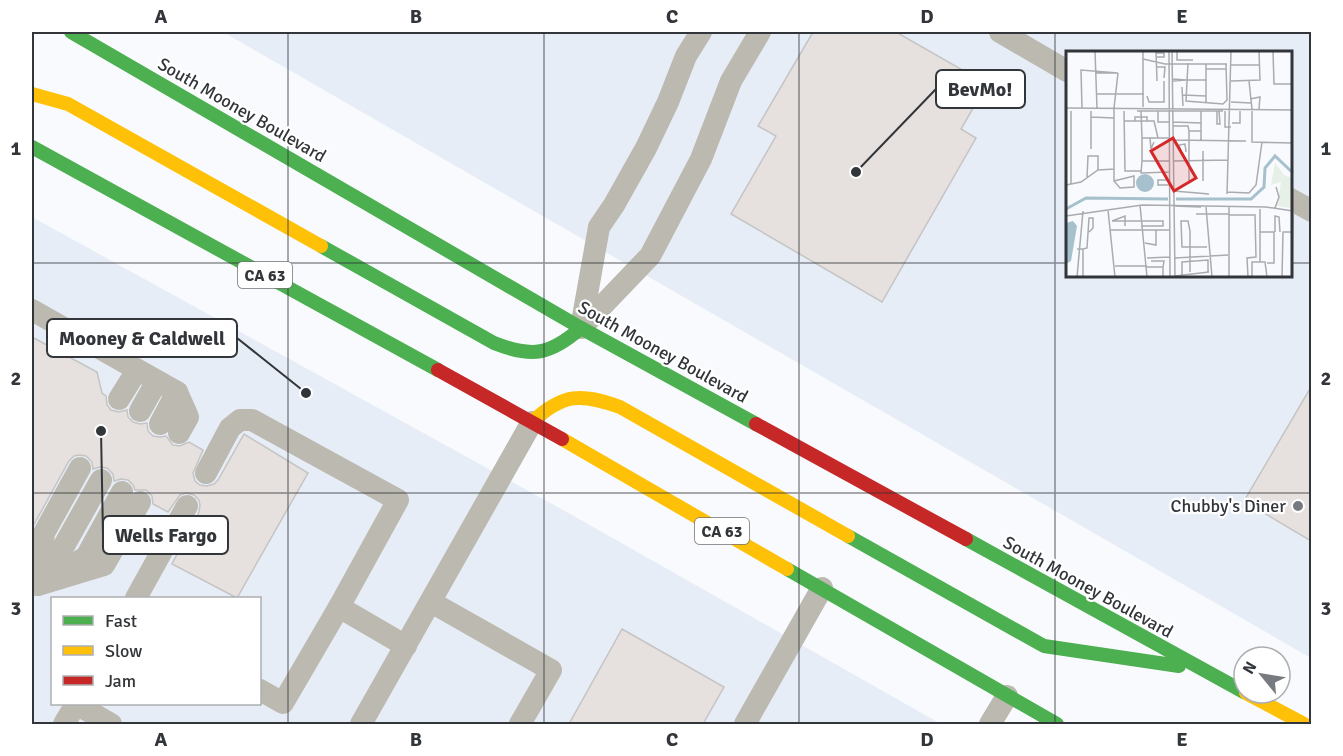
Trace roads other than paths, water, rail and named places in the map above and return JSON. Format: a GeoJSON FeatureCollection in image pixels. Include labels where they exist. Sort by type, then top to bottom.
{"type":"FeatureCollection","features":[{"type":"Feature","properties":{"kind":"main road","name":"South Mooney Boulevard"},"geometry":{"type":"LineString","coordinates":[[71,32],[581,328],[1232,685]]}},
{"type":"Feature","properties":{"kind":"main road"},"geometry":{"type":"LineString","coordinates":[[32,94],[68,104],[512,351],[526,354],[552,349],[567,341],[581,328]]}},
{"type":"Feature","properties":{"kind":"main road","name":"CA 63"},"geometry":{"type":"LineString","coordinates":[[32,147],[532,422],[1057,724]]}},
{"type":"Feature","properties":{"kind":"main road"},"geometry":{"type":"LineString","coordinates":[[532,422],[554,402],[569,397],[584,396],[600,399],[630,413],[1044,646],[1202,669]]}},
{"type":"Feature","properties":{"kind":"main road","name":"South Mooney Boulevard"},"geometry":{"type":"LineString","coordinates":[[1269,705],[1304,724]]}},
{"type":"Feature","properties":{"kind":"lane"},"geometry":{"type":"LineString","coordinates":[[581,328],[598,227],[614,205],[646,148],[668,102],[686,56],[700,32]]}},
{"type":"Feature","properties":{"kind":"lane"},"geometry":{"type":"LineString","coordinates":[[581,328],[650,256],[701,159],[731,81],[760,32]]}},
{"type":"Feature","properties":{"kind":"lane"},"geometry":{"type":"LineString","coordinates":[[1000,32],[1066,70]]}},
{"type":"Feature","properties":{"kind":"lane"},"geometry":{"type":"LineString","coordinates":[[1292,200],[1311,211]]}},
{"type":"Feature","properties":{"kind":"lane"},"geometry":{"type":"LineString","coordinates":[[32,310],[177,392],[188,417],[169,429]]}},
{"type":"Feature","properties":{"kind":"lane"},"geometry":{"type":"LineString","coordinates":[[119,399],[136,369]]}},
{"type":"Feature","properties":{"kind":"lane"},"geometry":{"type":"LineString","coordinates":[[140,411],[157,381]]}},
{"type":"Feature","properties":{"kind":"lane"},"geometry":{"type":"LineString","coordinates":[[206,472],[230,428],[240,420],[252,420],[398,500],[283,703],[261,691]]}},
{"type":"Feature","properties":{"kind":"lane"},"geometry":{"type":"LineString","coordinates":[[361,724],[532,422]]}},
{"type":"Feature","properties":{"kind":"lane"},"geometry":{"type":"LineString","coordinates":[[38,585],[44,533],[80,468]]}},
{"type":"Feature","properties":{"kind":"lane"},"geometry":{"type":"LineString","coordinates":[[38,585],[65,544],[101,480]]}},
{"type":"Feature","properties":{"kind":"lane"},"geometry":{"type":"LineString","coordinates":[[38,585],[86,557],[131,497]]}},
{"type":"Feature","properties":{"kind":"lane"},"geometry":{"type":"LineString","coordinates":[[137,597],[187,506]]}},
{"type":"Feature","properties":{"kind":"lane"},"geometry":{"type":"LineString","coordinates":[[745,724],[822,588]]}},
{"type":"Feature","properties":{"kind":"lane"},"geometry":{"type":"LineString","coordinates":[[431,602],[551,670],[520,724]]}},
{"type":"Feature","properties":{"kind":"lane"},"geometry":{"type":"LineString","coordinates":[[339,607],[406,646]]}},
{"type":"Feature","properties":{"kind":"lane"},"geometry":{"type":"LineString","coordinates":[[990,724],[1007,696]]}},
{"type":"Feature","properties":{"kind":"lane"},"geometry":{"type":"LineString","coordinates":[[64,724],[75,705]]}},
{"type":"Feature","properties":{"kind":"lane"},"geometry":{"type":"LineString","coordinates":[[78,705],[111,724]]}},
{"type":"Feature","properties":{"kind":"place","name":"BevMo!"},"geometry":{"type":"Point","coordinates":[856,172]}},
{"type":"Feature","properties":{"kind":"place","name":"Mooney & Caldwell"},"geometry":{"type":"Point","coordinates":[306,393]}},
{"type":"Feature","properties":{"kind":"place","name":"Wells Fargo"},"geometry":{"type":"Point","coordinates":[101,431]}},
{"type":"Feature","properties":{"kind":"place","name":"Chubby's Diner"},"geometry":{"type":"Point","coordinates":[1298,506]}}]}
